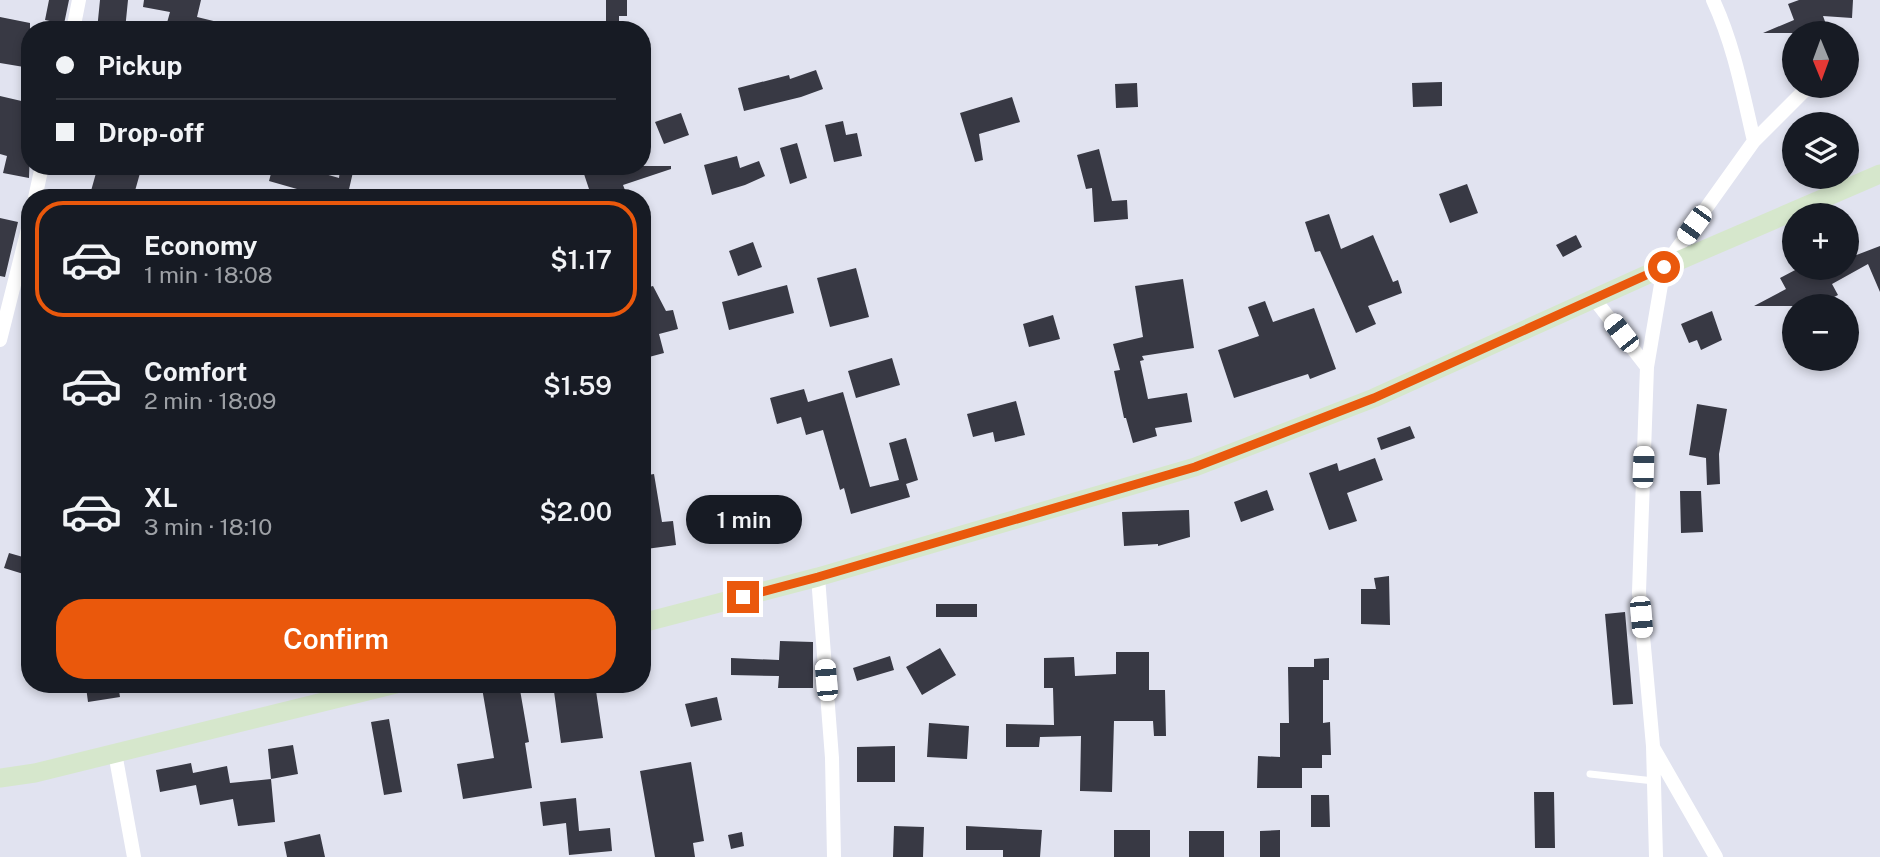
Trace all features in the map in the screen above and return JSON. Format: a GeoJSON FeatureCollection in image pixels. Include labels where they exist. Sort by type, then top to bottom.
{"type":"FeatureCollection","features":[{"type":"Feature","properties":{"kind":"main road"},"geometry":{"type":"LineString","coordinates":[[651,621],[818,577],[1195,467],[1374,398],[1664,267],[1880,174]]}},
{"type":"Feature","properties":{"kind":"main road"},"geometry":{"type":"LineString","coordinates":[[0,778],[35,773],[359,693]]}},
{"type":"Feature","properties":{"kind":"street"},"geometry":{"type":"LineString","coordinates":[[74,21],[79,0]]}},
{"type":"Feature","properties":{"kind":"street"},"geometry":{"type":"LineString","coordinates":[[1713,0],[1739,74],[1754,141]]}},
{"type":"Feature","properties":{"kind":"street"},"geometry":{"type":"LineString","coordinates":[[1656,857],[1653,746],[1639,592],[1647,367],[1664,267],[1754,141],[1797,98]]}},
{"type":"Feature","properties":{"kind":"street"},"geometry":{"type":"LineString","coordinates":[[0,340],[21,257]]}},
{"type":"Feature","properties":{"kind":"street"},"geometry":{"type":"LineString","coordinates":[[1595,300],[1647,367]]}},
{"type":"Feature","properties":{"kind":"street"},"geometry":{"type":"LineString","coordinates":[[818,577],[832,758],[834,857]]}},
{"type":"Feature","properties":{"kind":"street"},"geometry":{"type":"LineString","coordinates":[[1653,746],[1716,857]]}},
{"type":"Feature","properties":{"kind":"street"},"geometry":{"type":"LineString","coordinates":[[115,753],[134,857]]}},
{"type":"Feature","properties":{"kind":"lane"},"geometry":{"type":"LineString","coordinates":[[1590,774],[1654,781]]}},
{"type":"Feature","properties":{"kind":"building"},"geometry":{"type":"Polygon","coordinates":[[[49,0],[69,0],[65,21],[45,20],[49,0]]]}},
{"type":"Feature","properties":{"kind":"building"},"geometry":{"type":"Polygon","coordinates":[[[100,0],[128,0],[126,21],[98,21],[100,0]]]}},
{"type":"Feature","properties":{"kind":"building"},"geometry":{"type":"Polygon","coordinates":[[[144,0],[201,0],[197,17],[214,21],[168,21],[170,12],[143,7],[144,0]]]}},
{"type":"Feature","properties":{"kind":"building"},"geometry":{"type":"Polygon","coordinates":[[[606,0],[627,0],[627,16],[619,16],[619,21],[606,21],[606,0]]]}},
{"type":"Feature","properties":{"kind":"building"},"geometry":{"type":"Polygon","coordinates":[[[1799,0],[1853,0],[1852,18],[1823,16],[1825,21],[1792,21],[1794,20],[1788,4],[1799,0]]]}},
{"type":"Feature","properties":{"kind":"building"},"geometry":{"type":"Polygon","coordinates":[[[0,17],[21,21],[21,66],[0,63],[0,17]]]}},
{"type":"Feature","properties":{"kind":"building"},"geometry":{"type":"Polygon","coordinates":[[[1782,25],[1782,33],[1763,33],[1782,25]]]}},
{"type":"Feature","properties":{"kind":"building"},"geometry":{"type":"Polygon","coordinates":[[[816,70],[823,89],[744,111],[738,88],[789,75],[790,79],[816,70]]]}},
{"type":"Feature","properties":{"kind":"building"},"geometry":{"type":"Polygon","coordinates":[[[1442,82],[1442,106],[1413,107],[1412,83],[1442,82]]]}},
{"type":"Feature","properties":{"kind":"building"},"geometry":{"type":"Polygon","coordinates":[[[1137,83],[1138,107],[1116,108],[1115,84],[1137,83]]]}},
{"type":"Feature","properties":{"kind":"building"},"geometry":{"type":"Polygon","coordinates":[[[0,96],[21,101],[21,175],[29,175],[29,178],[3,173],[7,156],[0,154],[0,96]]]}},
{"type":"Feature","properties":{"kind":"building"},"geometry":{"type":"Polygon","coordinates":[[[1012,97],[1020,122],[979,134],[983,160],[975,162],[960,113],[1012,97]]]}},
{"type":"Feature","properties":{"kind":"building"},"geometry":{"type":"Polygon","coordinates":[[[681,113],[689,135],[664,144],[655,122],[681,113]]]}},
{"type":"Feature","properties":{"kind":"building"},"geometry":{"type":"Polygon","coordinates":[[[843,121],[846,135],[857,133],[862,156],[834,162],[825,125],[843,121]]]}},
{"type":"Feature","properties":{"kind":"building"},"geometry":{"type":"Polygon","coordinates":[[[797,143],[807,178],[790,184],[780,148],[797,143]]]}},
{"type":"Feature","properties":{"kind":"building"},"geometry":{"type":"Polygon","coordinates":[[[1099,149],[1112,201],[1127,200],[1128,219],[1094,222],[1092,188],[1086,189],[1077,155],[1099,149]]]}},
{"type":"Feature","properties":{"kind":"building"},"geometry":{"type":"Polygon","coordinates":[[[737,156],[740,168],[759,161],[765,176],[712,195],[704,165],[737,156]]]}},
{"type":"Feature","properties":{"kind":"building"},"geometry":{"type":"Polygon","coordinates":[[[651,166],[671,166],[671,169],[623,185],[625,189],[589,189],[584,175],[651,175],[651,166]]]}},
{"type":"Feature","properties":{"kind":"building"},"geometry":{"type":"Polygon","coordinates":[[[95,175],[139,175],[136,189],[92,189],[95,175]]]}},
{"type":"Feature","properties":{"kind":"building"},"geometry":{"type":"Polygon","coordinates":[[[271,175],[328,175],[339,178],[339,175],[352,175],[349,189],[297,189],[269,181],[271,175]]]}},
{"type":"Feature","properties":{"kind":"building"},"geometry":{"type":"Polygon","coordinates":[[[1467,184],[1478,213],[1450,223],[1439,194],[1467,184]]]}},
{"type":"Feature","properties":{"kind":"building"},"geometry":{"type":"Polygon","coordinates":[[[1329,214],[1341,249],[1373,235],[1393,282],[1398,280],[1402,293],[1368,306],[1376,324],[1356,333],[1320,251],[1315,252],[1305,222],[1329,214]]]}},
{"type":"Feature","properties":{"kind":"building"},"geometry":{"type":"Polygon","coordinates":[[[0,218],[18,222],[5,277],[0,276],[0,218]]]}},
{"type":"Feature","properties":{"kind":"building"},"geometry":{"type":"Polygon","coordinates":[[[1576,235],[1582,247],[1563,257],[1556,245],[1576,235]]]}},
{"type":"Feature","properties":{"kind":"building"},"geometry":{"type":"Polygon","coordinates":[[[753,242],[762,267],[738,276],[729,251],[753,242]]]}},
{"type":"Feature","properties":{"kind":"building"},"geometry":{"type":"Polygon","coordinates":[[[1880,246],[1880,292],[1868,264],[1859,269],[1859,254],[1880,246]]]}},
{"type":"Feature","properties":{"kind":"building"},"geometry":{"type":"Polygon","coordinates":[[[856,268],[869,317],[830,327],[817,278],[856,268]]]}},
{"type":"Feature","properties":{"kind":"building"},"geometry":{"type":"Polygon","coordinates":[[[1780,278],[1839,280],[1832,284],[1837,294],[1782,294],[1782,306],[1754,306],[1786,289],[1780,278]]]}},
{"type":"Feature","properties":{"kind":"building"},"geometry":{"type":"Polygon","coordinates":[[[1183,279],[1194,348],[1142,356],[1144,360],[1140,361],[1148,399],[1187,393],[1192,422],[1155,428],[1157,436],[1133,443],[1124,418],[1114,371],[1120,370],[1113,344],[1143,337],[1135,286],[1183,279]]]}},
{"type":"Feature","properties":{"kind":"building"},"geometry":{"type":"Polygon","coordinates":[[[787,285],[794,313],[729,330],[722,302],[787,285]]]}},
{"type":"Feature","properties":{"kind":"building"},"geometry":{"type":"Polygon","coordinates":[[[651,287],[666,311],[673,310],[678,329],[659,334],[664,353],[651,356],[651,287]]]}},
{"type":"Feature","properties":{"kind":"building"},"geometry":{"type":"Polygon","coordinates":[[[1265,301],[1273,322],[1314,308],[1336,369],[1310,379],[1308,374],[1234,398],[1218,350],[1259,336],[1248,307],[1265,301]]]}},
{"type":"Feature","properties":{"kind":"building"},"geometry":{"type":"Polygon","coordinates":[[[1712,311],[1722,340],[1701,350],[1697,340],[1689,343],[1681,324],[1712,311]]]}},
{"type":"Feature","properties":{"kind":"building"},"geometry":{"type":"Polygon","coordinates":[[[1053,315],[1060,339],[1029,347],[1023,324],[1053,315]]]}},
{"type":"Feature","properties":{"kind":"building"},"geometry":{"type":"Polygon","coordinates":[[[892,358],[900,385],[856,398],[848,371],[892,358]]]}},
{"type":"Feature","properties":{"kind":"building"},"geometry":{"type":"Polygon","coordinates":[[[804,389],[808,402],[843,392],[870,487],[899,480],[889,443],[906,438],[918,480],[906,484],[910,497],[851,514],[844,488],[840,490],[823,430],[806,435],[801,417],[777,424],[770,398],[804,389]]]}},
{"type":"Feature","properties":{"kind":"building"},"geometry":{"type":"Polygon","coordinates":[[[1016,401],[1025,435],[995,442],[993,432],[973,437],[967,414],[1016,401]]]}},
{"type":"Feature","properties":{"kind":"building"},"geometry":{"type":"Polygon","coordinates":[[[1697,404],[1727,409],[1719,454],[1720,484],[1707,485],[1706,458],[1689,455],[1697,404]]]}},
{"type":"Feature","properties":{"kind":"building"},"geometry":{"type":"Polygon","coordinates":[[[1410,426],[1415,438],[1381,450],[1377,438],[1410,426]]]}},
{"type":"Feature","properties":{"kind":"building"},"geometry":{"type":"Polygon","coordinates":[[[1375,458],[1383,480],[1347,493],[1357,521],[1329,530],[1309,473],[1337,463],[1339,471],[1375,458]]]}},
{"type":"Feature","properties":{"kind":"building"},"geometry":{"type":"Polygon","coordinates":[[[651,474],[654,474],[662,522],[673,521],[676,545],[651,548],[651,474]]]}},
{"type":"Feature","properties":{"kind":"building"},"geometry":{"type":"Polygon","coordinates":[[[1267,490],[1274,510],[1241,522],[1234,502],[1267,490]]]}},
{"type":"Feature","properties":{"kind":"building"},"geometry":{"type":"Polygon","coordinates":[[[1680,491],[1701,491],[1703,532],[1681,533],[1680,491]]]}},
{"type":"Feature","properties":{"kind":"building"},"geometry":{"type":"Polygon","coordinates":[[[1189,510],[1190,537],[1158,546],[1124,546],[1122,512],[1189,510]]]}},
{"type":"Feature","properties":{"kind":"building"},"geometry":{"type":"Polygon","coordinates":[[[9,553],[21,556],[21,573],[4,568],[9,553]]]}},
{"type":"Feature","properties":{"kind":"building"},"geometry":{"type":"Polygon","coordinates":[[[1389,576],[1390,625],[1361,624],[1361,589],[1376,589],[1374,578],[1389,576]]]}},
{"type":"Feature","properties":{"kind":"building"},"geometry":{"type":"Polygon","coordinates":[[[936,604],[977,604],[977,617],[936,617],[936,604]]]}},
{"type":"Feature","properties":{"kind":"building"},"geometry":{"type":"Polygon","coordinates":[[[1625,612],[1633,704],[1613,705],[1605,614],[1625,612]]]}},
{"type":"Feature","properties":{"kind":"building"},"geometry":{"type":"Polygon","coordinates":[[[780,641],[813,642],[813,688],[778,688],[779,676],[731,675],[731,658],[779,660],[780,641]]]}},
{"type":"Feature","properties":{"kind":"building"},"geometry":{"type":"Polygon","coordinates":[[[940,648],[956,675],[922,695],[906,667],[940,648]]]}},
{"type":"Feature","properties":{"kind":"building"},"geometry":{"type":"Polygon","coordinates":[[[1116,652],[1149,652],[1149,690],[1165,690],[1166,736],[1154,736],[1153,721],[1114,721],[1112,792],[1080,791],[1081,736],[1040,737],[1039,747],[1006,747],[1006,724],[1054,725],[1053,688],[1044,688],[1044,658],[1074,657],[1075,676],[1116,674],[1116,652]]]}},
{"type":"Feature","properties":{"kind":"building"},"geometry":{"type":"Polygon","coordinates":[[[890,656],[894,670],[857,681],[853,668],[890,656]]]}},
{"type":"Feature","properties":{"kind":"building"},"geometry":{"type":"Polygon","coordinates":[[[1329,658],[1329,680],[1323,680],[1323,723],[1330,722],[1331,755],[1322,755],[1322,768],[1302,768],[1302,788],[1257,788],[1258,756],[1280,757],[1280,723],[1289,723],[1288,667],[1314,667],[1314,659],[1329,658]]]}},
{"type":"Feature","properties":{"kind":"building"},"geometry":{"type":"Polygon","coordinates":[[[87,693],[119,693],[120,697],[88,702],[87,693]]]}},
{"type":"Feature","properties":{"kind":"building"},"geometry":{"type":"Polygon","coordinates":[[[483,693],[521,693],[529,742],[525,743],[532,788],[463,799],[457,764],[494,758],[483,693]]]}},
{"type":"Feature","properties":{"kind":"building"},"geometry":{"type":"Polygon","coordinates":[[[554,693],[596,693],[603,738],[561,743],[554,693]]]}},
{"type":"Feature","properties":{"kind":"building"},"geometry":{"type":"Polygon","coordinates":[[[717,697],[722,720],[691,727],[685,704],[717,697]]]}},
{"type":"Feature","properties":{"kind":"building"},"geometry":{"type":"Polygon","coordinates":[[[389,719],[402,792],[384,795],[371,722],[389,719]]]}},
{"type":"Feature","properties":{"kind":"building"},"geometry":{"type":"Polygon","coordinates":[[[929,723],[969,726],[967,759],[927,757],[929,723]]]}},
{"type":"Feature","properties":{"kind":"building"},"geometry":{"type":"Polygon","coordinates":[[[293,745],[298,774],[271,779],[268,749],[293,745]]]}},
{"type":"Feature","properties":{"kind":"building"},"geometry":{"type":"Polygon","coordinates":[[[895,746],[895,782],[857,782],[857,747],[895,746]]]}},
{"type":"Feature","properties":{"kind":"building"},"geometry":{"type":"Polygon","coordinates":[[[691,762],[704,841],[693,843],[695,857],[655,857],[640,771],[691,762]]]}},
{"type":"Feature","properties":{"kind":"building"},"geometry":{"type":"Polygon","coordinates":[[[191,763],[193,773],[227,766],[230,783],[271,779],[275,822],[238,826],[233,799],[200,805],[196,785],[160,792],[156,770],[191,763]]]}},
{"type":"Feature","properties":{"kind":"building"},"geometry":{"type":"Polygon","coordinates":[[[1534,792],[1554,792],[1555,848],[1535,848],[1534,792]]]}},
{"type":"Feature","properties":{"kind":"building"},"geometry":{"type":"Polygon","coordinates":[[[1311,795],[1329,795],[1330,827],[1311,827],[1311,795]]]}},
{"type":"Feature","properties":{"kind":"building"},"geometry":{"type":"Polygon","coordinates":[[[576,798],[579,831],[610,828],[612,851],[569,855],[566,823],[543,826],[540,802],[576,798]]]}},
{"type":"Feature","properties":{"kind":"building"},"geometry":{"type":"Polygon","coordinates":[[[894,826],[924,827],[923,857],[893,857],[894,826]]]}},
{"type":"Feature","properties":{"kind":"building"},"geometry":{"type":"Polygon","coordinates":[[[966,826],[1042,830],[1040,857],[1003,857],[1003,850],[966,850],[966,826]]]}},
{"type":"Feature","properties":{"kind":"building"},"geometry":{"type":"Polygon","coordinates":[[[1114,830],[1150,830],[1150,857],[1114,857],[1114,830]]]}},
{"type":"Feature","properties":{"kind":"building"},"geometry":{"type":"Polygon","coordinates":[[[1280,830],[1280,857],[1260,857],[1260,831],[1280,830]]]}},
{"type":"Feature","properties":{"kind":"building"},"geometry":{"type":"Polygon","coordinates":[[[1189,831],[1224,831],[1224,857],[1189,857],[1189,831]]]}},
{"type":"Feature","properties":{"kind":"building"},"geometry":{"type":"Polygon","coordinates":[[[742,832],[744,846],[731,849],[728,835],[742,832]]]}},
{"type":"Feature","properties":{"kind":"building"},"geometry":{"type":"Polygon","coordinates":[[[320,834],[325,857],[287,857],[284,842],[320,834]]]}},
{"type":"Feature","properties":{"kind":"route"},"geometry":{"type":"LineString","coordinates":[[743,597],[1195,467],[1374,398],[1664,267]]}}]}
